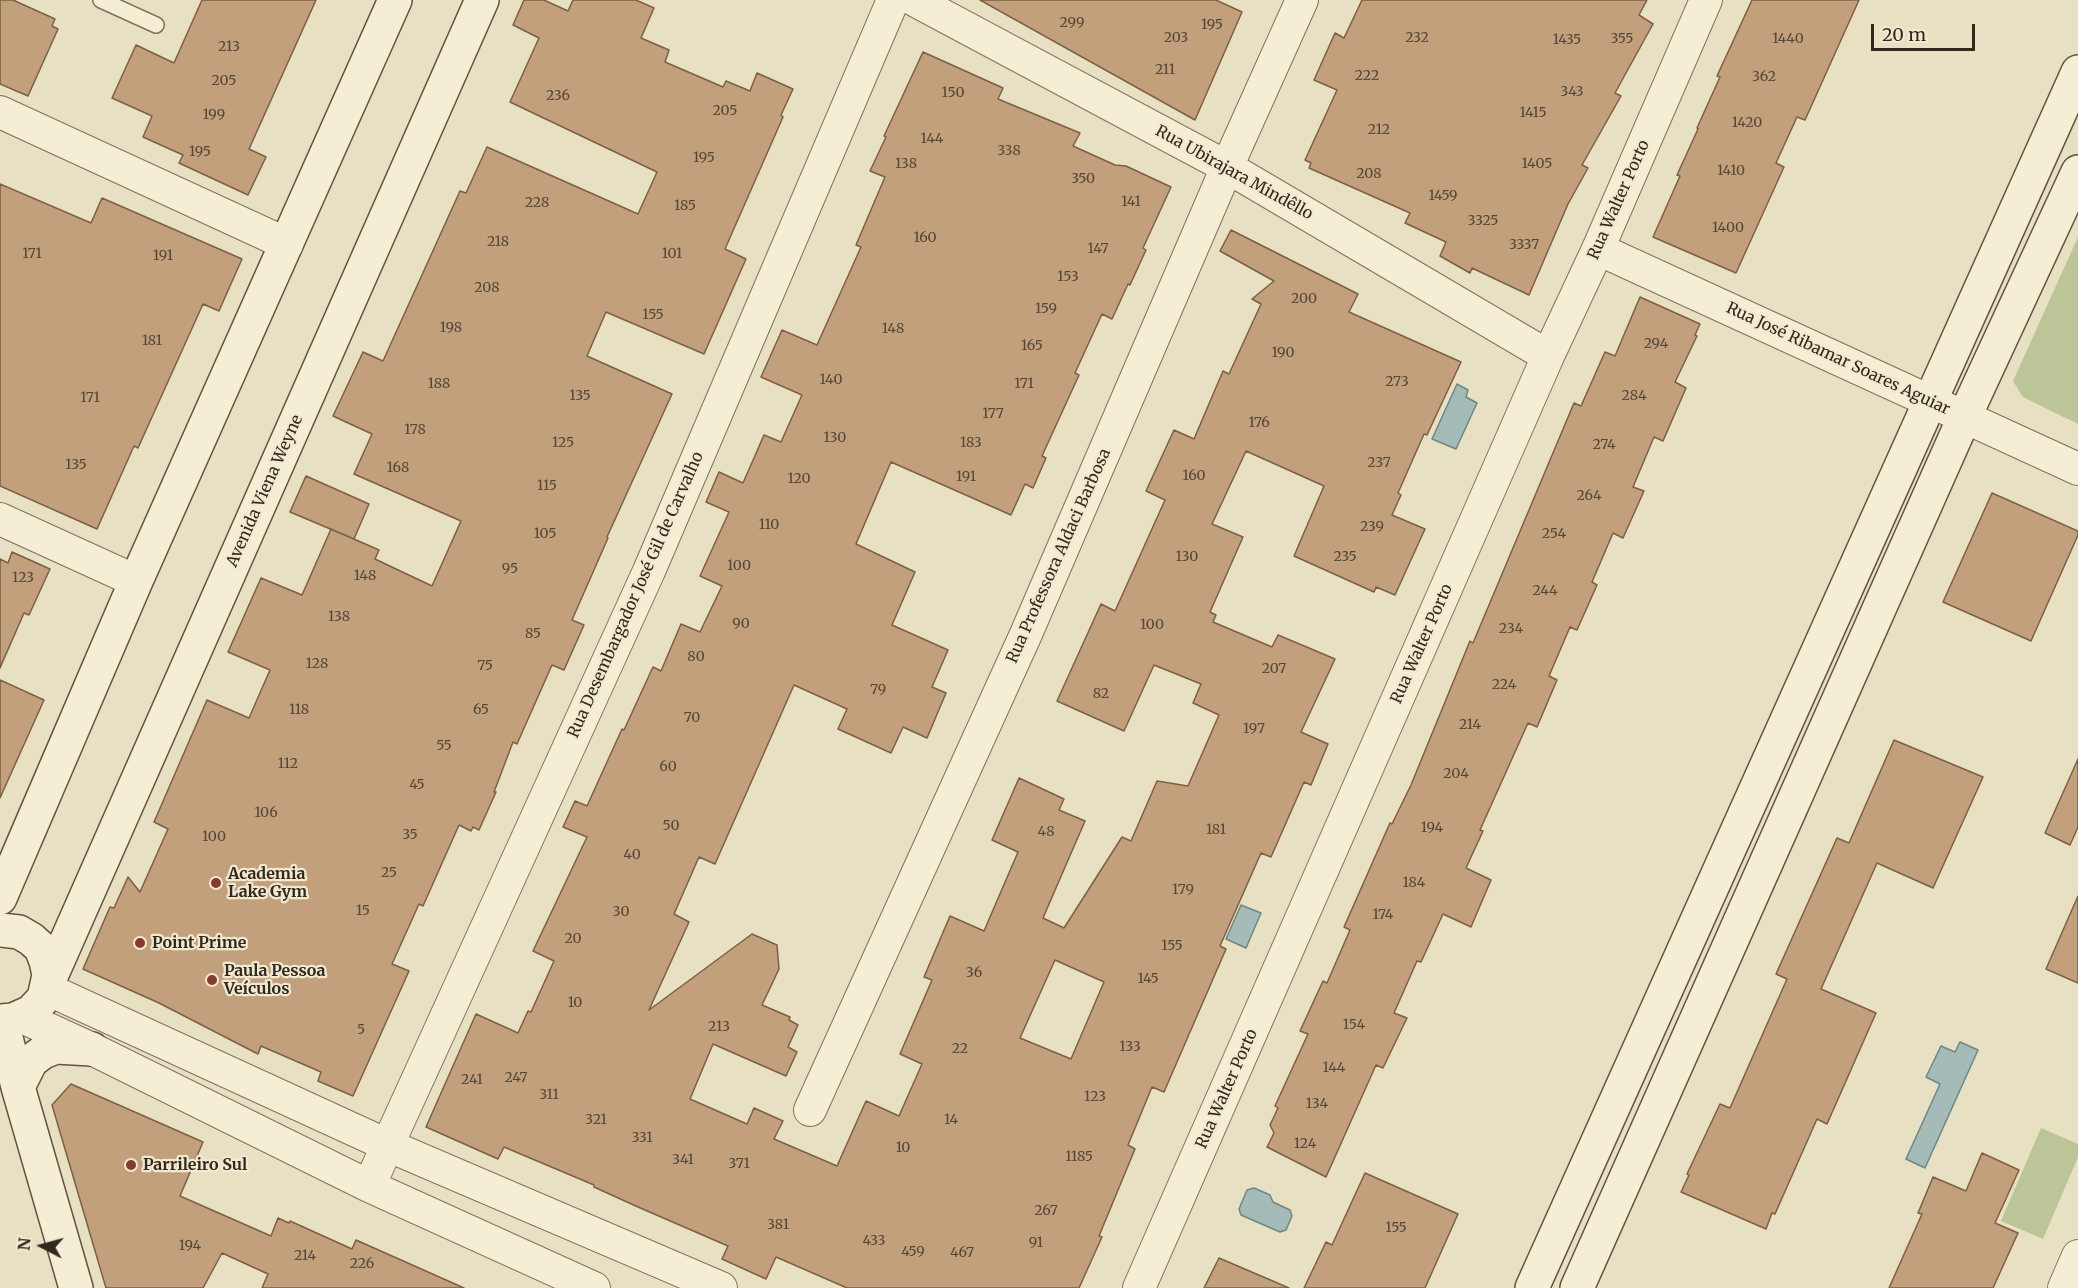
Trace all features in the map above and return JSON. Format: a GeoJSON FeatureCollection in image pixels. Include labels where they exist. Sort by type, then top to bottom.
{"type":"FeatureCollection","features":[{"type":"Feature","properties":{"kind":"main road"},"geometry":{"type":"LineString","coordinates":[[0,898],[136,581],[395,0]]}},
{"type":"Feature","properties":{"kind":"main road","name":"Avenida Viena Weyne"},"geometry":{"type":"LineString","coordinates":[[8,1020],[38,1006],[48,986],[482,0]]}},
{"type":"Feature","properties":{"kind":"main road"},"geometry":{"type":"LineString","coordinates":[[1532,1288],[2078,72]]}},
{"type":"Feature","properties":{"kind":"main road"},"geometry":{"type":"LineString","coordinates":[[1577,1288],[1964,417],[2078,172]]}},
{"type":"Feature","properties":{"kind":"main road"},"geometry":{"type":"LineString","coordinates":[[0,930],[19,932],[41,948],[48,969],[48,986]]}},
{"type":"Feature","properties":{"kind":"main road"},"geometry":{"type":"LineString","coordinates":[[1666,987],[1702,1006]]}},
{"type":"Feature","properties":{"kind":"main road"},"geometry":{"type":"LineString","coordinates":[[8,1020],[18,1087],[76,1288]]}},
{"type":"Feature","properties":{"kind":"main road"},"geometry":{"type":"LineString","coordinates":[[18,1087],[31,1061],[43,1052],[56,1047],[92,1049]]}},
{"type":"Feature","properties":{"kind":"street","name":"Rua Desembargador José Gil de Carvalho"},"geometry":{"type":"LineString","coordinates":[[369,1186],[649,571],[893,0]]}},
{"type":"Feature","properties":{"kind":"street","name":"Rua Ubirajara Mindêllo"},"geometry":{"type":"LineString","coordinates":[[914,0],[1227,167],[1548,357]]}},
{"type":"Feature","properties":{"kind":"street","name":"Rua Professora Aldaci Barbosa"},"geometry":{"type":"LineString","coordinates":[[810,1110],[1026,634],[1227,167],[1302,0]]}},
{"type":"Feature","properties":{"kind":"street","name":"Rua Walter Porto"},"geometry":{"type":"LineString","coordinates":[[1139,1288],[1706,0]]}},
{"type":"Feature","properties":{"kind":"street"},"geometry":{"type":"LineString","coordinates":[[0,112],[287,244]]}},
{"type":"Feature","properties":{"kind":"street","name":"Rua José Ribamar Soares Aguiar"},"geometry":{"type":"LineString","coordinates":[[1598,249],[2078,469]]}},
{"type":"Feature","properties":{"kind":"street"},"geometry":{"type":"LineString","coordinates":[[0,519],[136,581]]}},
{"type":"Feature","properties":{"kind":"street"},"geometry":{"type":"LineString","coordinates":[[48,986],[387,1145],[721,1288]]}},
{"type":"Feature","properties":{"kind":"street"},"geometry":{"type":"LineString","coordinates":[[8,1020],[92,1049],[369,1186],[594,1288]]}},
{"type":"Feature","properties":{"kind":"street"},"geometry":{"type":"LineString","coordinates":[[2064,1288],[2078,1256]]}},
{"type":"Feature","properties":{"kind":"lane"},"geometry":{"type":"LineString","coordinates":[[101,0],[156,25]]}},
{"type":"Feature","properties":{"kind":"green space"},"geometry":{"type":"Polygon","coordinates":[[[2078,237],[2078,424],[2023,397],[2013,381],[2078,237]]]}},
{"type":"Feature","properties":{"kind":"green space"},"geometry":{"type":"Polygon","coordinates":[[[2041,1128],[2078,1144],[2078,1157],[2043,1239],[2001,1221],[2041,1128]]]}},
{"type":"Feature","properties":{"kind":"water"},"geometry":{"type":"Polygon","coordinates":[[[1457,384],[1468,390],[1466,397],[1477,403],[1456,449],[1432,439],[1457,384]]]}},
{"type":"Feature","properties":{"kind":"water"},"geometry":{"type":"Polygon","coordinates":[[[1241,905],[1261,913],[1246,948],[1226,939],[1241,905]]]}},
{"type":"Feature","properties":{"kind":"water"},"geometry":{"type":"Polygon","coordinates":[[[1960,1042],[1978,1050],[1925,1168],[1906,1159],[1940,1084],[1926,1077],[1941,1046],[1955,1052],[1960,1042]]]}},
{"type":"Feature","properties":{"kind":"water"},"geometry":{"type":"Polygon","coordinates":[[[1254,1188],[1270,1195],[1273,1202],[1290,1210],[1292,1216],[1286,1230],[1280,1232],[1241,1215],[1239,1209],[1247,1190],[1254,1188]]]}},
{"type":"Feature","properties":{"kind":"building"},"geometry":{"type":"Polygon","coordinates":[[[0,0],[13,0],[55,19],[52,26],[58,29],[28,96],[0,84],[0,0]]]}},
{"type":"Feature","properties":{"kind":"building"},"geometry":{"type":"Polygon","coordinates":[[[202,0],[316,0],[249,149],[266,157],[248,195],[179,163],[183,155],[143,137],[152,116],[112,98],[136,45],[174,63],[202,0]]]}},
{"type":"Feature","properties":{"kind":"building"},"geometry":{"type":"Polygon","coordinates":[[[524,0],[544,0],[568,11],[573,0],[636,0],[654,8],[641,38],[669,50],[665,62],[723,87],[726,81],[750,91],[757,73],[793,89],[725,249],[746,259],[704,354],[606,312],[587,356],[672,394],[572,620],[584,625],[564,670],[552,665],[517,744],[513,742],[494,792],[496,792],[479,830],[473,827],[471,831],[459,825],[423,906],[419,904],[392,964],[409,971],[353,1096],[318,1081],[321,1072],[261,1046],[258,1054],[159,1003],[83,969],[110,907],[114,908],[128,877],[140,892],[168,829],[154,822],[207,700],[249,718],[270,670],[228,652],[261,578],[302,595],[331,529],[379,550],[375,559],[432,586],[461,521],[354,474],[372,434],[333,416],[363,352],[383,361],[460,191],[466,193],[487,147],[638,214],[657,172],[510,102],[539,38],[513,25],[524,0]]]}},
{"type":"Feature","properties":{"kind":"building"},"geometry":{"type":"Polygon","coordinates":[[[980,0],[1216,0],[1242,12],[1195,120],[980,0]]]}},
{"type":"Feature","properties":{"kind":"building"},"geometry":{"type":"Polygon","coordinates":[[[1362,0],[1647,0],[1639,15],[1653,24],[1615,93],[1621,96],[1582,165],[1588,168],[1568,204],[1529,295],[1472,268],[1470,273],[1440,256],[1446,242],[1405,223],[1410,213],[1309,168],[1311,163],[1305,160],[1337,90],[1314,80],[1335,33],[1344,38],[1362,0]]]}},
{"type":"Feature","properties":{"kind":"building"},"geometry":{"type":"Polygon","coordinates":[[[1752,0],[1859,0],[1805,120],[1797,117],[1776,163],[1784,167],[1736,273],[1653,237],[1680,176],[1677,175],[1720,77],[1717,76],[1752,0]]]}},
{"type":"Feature","properties":{"kind":"building"},"geometry":{"type":"Polygon","coordinates":[[[923,52],[1003,88],[998,99],[1080,133],[1073,146],[1115,165],[1126,166],[1171,187],[1143,248],[1146,250],[1112,319],[1102,314],[1075,373],[1079,375],[1042,456],[1046,458],[1033,488],[1025,484],[1011,515],[891,462],[856,544],[915,572],[892,625],[948,650],[932,687],[946,693],[927,738],[903,727],[891,753],[838,729],[847,709],[794,685],[715,864],[699,857],[674,914],[689,922],[649,1010],[752,934],[777,945],[779,969],[762,1005],[790,1017],[789,1020],[798,1025],[788,1047],[797,1052],[786,1076],[713,1044],[690,1099],[747,1124],[754,1108],[783,1121],[774,1139],[837,1166],[866,1101],[899,1116],[922,1064],[900,1054],[932,980],[924,977],[950,916],[984,931],[1018,852],[992,840],[1019,778],[1064,799],[1059,810],[1085,821],[1043,918],[1064,928],[1122,837],[1131,841],[1157,781],[1188,786],[1219,715],[1193,703],[1201,684],[1154,665],[1124,731],[1057,701],[1101,604],[1115,611],[1165,500],[1146,491],[1174,430],[1194,439],[1223,371],[1229,374],[1261,304],[1252,299],[1274,281],[1220,251],[1231,230],[1358,294],[1349,312],[1461,362],[1427,435],[1424,434],[1398,493],[1401,495],[1392,515],[1425,529],[1395,595],[1376,587],[1374,592],[1294,556],[1324,486],[1246,451],[1212,524],[1243,537],[1210,612],[1216,615],[1213,622],[1272,647],[1278,635],[1335,659],[1301,732],[1328,744],[1311,785],[1304,782],[1271,857],[1261,853],[1220,946],[1226,949],[1164,1092],[1152,1087],[1128,1145],[1135,1149],[1099,1236],[1102,1237],[1079,1288],[847,1288],[776,1257],[766,1279],[722,1259],[728,1246],[594,1187],[594,1185],[504,1147],[498,1159],[426,1127],[476,1014],[518,1033],[528,1011],[531,1012],[554,961],[533,951],[587,837],[563,827],[575,801],[587,806],[653,667],[661,671],[681,624],[700,632],[722,586],[700,576],[729,512],[706,502],[719,472],[743,483],[764,435],[781,442],[802,395],[761,377],[782,330],[817,345],[861,247],[856,245],[885,177],[870,171],[886,137],[884,136],[923,52]],[[1055,960],[1020,1038],[1071,1059],[1104,982],[1055,960]]]}},
{"type":"Feature","properties":{"kind":"building"},"geometry":{"type":"Polygon","coordinates":[[[0,184],[91,223],[102,198],[242,259],[219,311],[203,304],[138,448],[134,446],[97,529],[0,486],[0,184]]]}},
{"type":"Feature","properties":{"kind":"building"},"geometry":{"type":"Polygon","coordinates":[[[1640,297],[1700,324],[1695,335],[1697,336],[1675,382],[1686,388],[1663,441],[1654,437],[1633,487],[1644,491],[1623,538],[1613,533],[1592,582],[1597,585],[1577,630],[1570,627],[1549,676],[1557,680],[1537,727],[1528,723],[1480,830],[1483,831],[1466,868],[1491,880],[1471,927],[1443,914],[1421,962],[1417,961],[1394,1013],[1407,1018],[1383,1068],[1376,1065],[1326,1177],[1267,1147],[1274,1133],[1270,1125],[1278,1108],[1275,1106],[1308,1034],[1300,1031],[1323,981],[1327,983],[1350,930],[1344,927],[1390,823],[1392,824],[1411,785],[1470,641],[1473,643],[1574,403],[1581,406],[1605,352],[1615,356],[1640,297]]]}},
{"type":"Feature","properties":{"kind":"building"},"geometry":{"type":"Polygon","coordinates":[[[306,476],[369,504],[354,539],[290,512],[306,476]]]}},
{"type":"Feature","properties":{"kind":"building"},"geometry":{"type":"Polygon","coordinates":[[[1992,493],[2078,531],[2031,641],[1943,602],[1992,493]]]}},
{"type":"Feature","properties":{"kind":"building"},"geometry":{"type":"Polygon","coordinates":[[[12,552],[50,569],[29,615],[24,613],[0,668],[0,559],[8,563],[12,552]]]}},
{"type":"Feature","properties":{"kind":"building"},"geometry":{"type":"Polygon","coordinates":[[[0,680],[44,700],[0,798],[0,680]]]}},
{"type":"Feature","properties":{"kind":"building"},"geometry":{"type":"Polygon","coordinates":[[[1894,740],[1983,777],[1933,888],[1877,863],[1821,989],[1876,1013],[1827,1124],[1817,1119],[1775,1214],[1772,1213],[1766,1229],[1681,1192],[1689,1175],[1687,1174],[1720,1104],[1730,1108],[1787,979],[1776,974],[1837,838],[1849,843],[1894,740]]]}},
{"type":"Feature","properties":{"kind":"building"},"geometry":{"type":"Polygon","coordinates":[[[2078,759],[2078,827],[2070,845],[2045,833],[2078,759]]]}},
{"type":"Feature","properties":{"kind":"building"},"geometry":{"type":"Polygon","coordinates":[[[2078,896],[2078,983],[2046,969],[2078,896]]]}},
{"type":"Feature","properties":{"kind":"building"},"geometry":{"type":"Polygon","coordinates":[[[71,1084],[203,1142],[180,1196],[271,1236],[278,1218],[289,1223],[290,1221],[352,1249],[356,1240],[464,1288],[262,1288],[268,1274],[222,1253],[203,1288],[106,1288],[52,1105],[71,1084]]]}},
{"type":"Feature","properties":{"kind":"building"},"geometry":{"type":"Polygon","coordinates":[[[1982,1153],[2019,1170],[1995,1223],[2018,1233],[1993,1288],[1889,1288],[1922,1214],[1918,1213],[1933,1177],[1966,1191],[1982,1153]]]}},
{"type":"Feature","properties":{"kind":"building"},"geometry":{"type":"Polygon","coordinates":[[[1365,1173],[1458,1214],[1425,1288],[1304,1288],[1326,1242],[1332,1245],[1365,1173]]]}},
{"type":"Feature","properties":{"kind":"building"},"geometry":{"type":"Polygon","coordinates":[[[1219,1258],[1289,1288],[1204,1288],[1219,1258]]]}},
{"type":"Feature","properties":{"kind":"place","name":"Academia Lake Gym"},"geometry":{"type":"Point","coordinates":[216,883]}},
{"type":"Feature","properties":{"kind":"place","name":"Point Prime"},"geometry":{"type":"Point","coordinates":[140,943]}},
{"type":"Feature","properties":{"kind":"place","name":"Paula Pessoa Veículos"},"geometry":{"type":"Point","coordinates":[212,980]}},
{"type":"Feature","properties":{"kind":"place","name":"Parrileiro Sul"},"geometry":{"type":"Point","coordinates":[131,1165]}}]}
